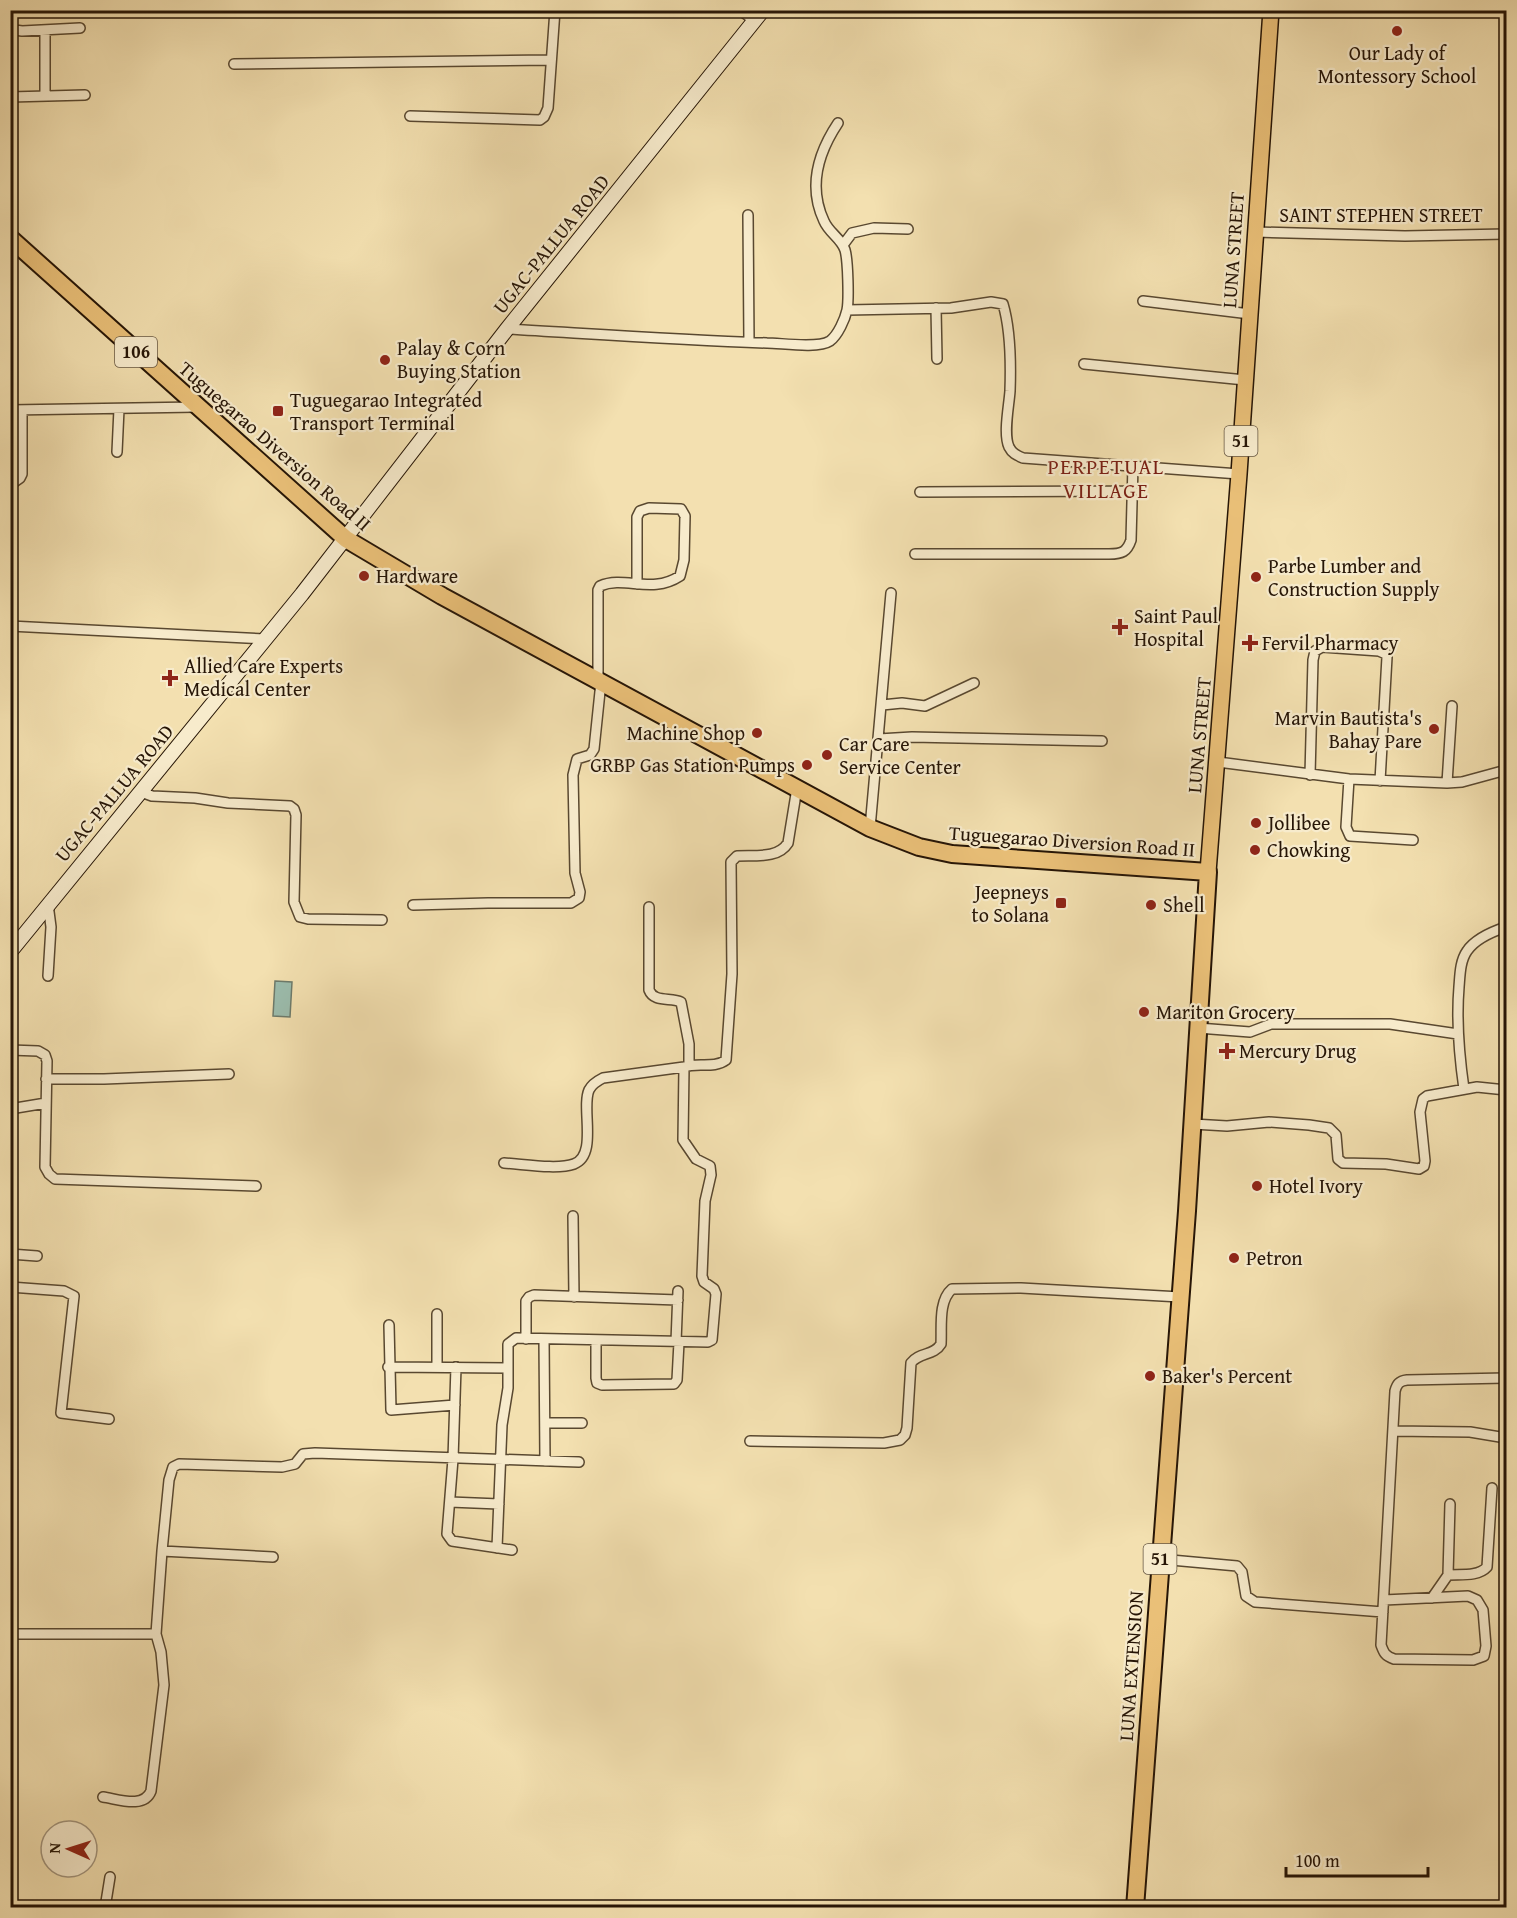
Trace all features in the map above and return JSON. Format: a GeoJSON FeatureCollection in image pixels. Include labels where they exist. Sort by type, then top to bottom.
{"type":"FeatureCollection","features":[{"type":"Feature","properties":{"kind":"highway","name":"Tuguegarao Diversion Road Ⅱ"},"geometry":{"type":"LineString","coordinates":[[10,238],[346,539],[442,596],[870,828],[919,847],[952,854],[1208,872]]}},
{"type":"Feature","properties":{"kind":"highway","name":"LUNA STREET"},"geometry":{"type":"LineString","coordinates":[[1187,1211],[1208,872]]}},
{"type":"Feature","properties":{"kind":"highway","name":"LUNA EXTENSION"},"geometry":{"type":"LineString","coordinates":[[1135,1908],[1187,1211]]}},
{"type":"Feature","properties":{"kind":"main road","name":"LUNA STREET"},"geometry":{"type":"LineString","coordinates":[[1208,872],[1218,762],[1271,10]]}},
{"type":"Feature","properties":{"kind":"street"},"geometry":{"type":"LineString","coordinates":[[410,116],[540,120],[548,108],[555,10]]}},
{"type":"Feature","properties":{"kind":"street"},"geometry":{"type":"LineString","coordinates":[[740,10],[759,16]]}},
{"type":"Feature","properties":{"kind":"street","name":"UGAC-PALLUA ROAD"},"geometry":{"type":"LineString","coordinates":[[10,952],[16,937],[48,904],[141,792],[346,539],[507,329],[759,16]]}},
{"type":"Feature","properties":{"kind":"street"},"geometry":{"type":"LineString","coordinates":[[10,24],[15,30],[22,31],[80,28]]}},
{"type":"Feature","properties":{"kind":"street"},"geometry":{"type":"LineString","coordinates":[[45,31],[45,95]]}},
{"type":"Feature","properties":{"kind":"street"},"geometry":{"type":"LineString","coordinates":[[234,64],[550,60]]}},
{"type":"Feature","properties":{"kind":"street"},"geometry":{"type":"LineString","coordinates":[[10,97],[85,94]]}},
{"type":"Feature","properties":{"kind":"street"},"geometry":{"type":"LineString","coordinates":[[507,329],[749,342],[827,343],[838,331],[847,310],[846,253],[843,244],[824,222],[816,192],[815,178],[817,165],[828,138],[838,123]]}},
{"type":"Feature","properties":{"kind":"street"},"geometry":{"type":"LineString","coordinates":[[748,215],[749,342]]}},
{"type":"Feature","properties":{"kind":"street"},"geometry":{"type":"LineString","coordinates":[[843,244],[852,233],[874,228],[908,229]]}},
{"type":"Feature","properties":{"kind":"street","name":"SAINT STEPHEN STREET"},"geometry":{"type":"LineString","coordinates":[[1256,232],[1405,236],[1506,234]]}},
{"type":"Feature","properties":{"kind":"street"},"geometry":{"type":"LineString","coordinates":[[1143,301],[1250,314]]}},
{"type":"Feature","properties":{"kind":"street"},"geometry":{"type":"LineString","coordinates":[[847,310],[936,308],[971,306],[991,302],[1003,304],[1009,345],[1010,391],[1007,439],[1009,448],[1014,454],[1023,458],[1239,474]]}},
{"type":"Feature","properties":{"kind":"street"},"geometry":{"type":"LineString","coordinates":[[936,308],[937,359]]}},
{"type":"Feature","properties":{"kind":"street"},"geometry":{"type":"LineString","coordinates":[[1084,364],[1245,380]]}},
{"type":"Feature","properties":{"kind":"street"},"geometry":{"type":"LineString","coordinates":[[10,410],[197,407]]}},
{"type":"Feature","properties":{"kind":"street"},"geometry":{"type":"LineString","coordinates":[[10,485],[22,474],[22,410]]}},
{"type":"Feature","properties":{"kind":"street"},"geometry":{"type":"LineString","coordinates":[[117,452],[119,410]]}},
{"type":"Feature","properties":{"kind":"street"},"geometry":{"type":"LineString","coordinates":[[915,554],[1090,555],[1124,552],[1131,540],[1133,465]]}},
{"type":"Feature","properties":{"kind":"street"},"geometry":{"type":"LineString","coordinates":[[920,492],[1133,491]]}},
{"type":"Feature","properties":{"kind":"street"},"geometry":{"type":"LineString","coordinates":[[413,905],[571,903],[579,898],[580,892],[575,873],[573,775],[577,759],[590,755],[594,750],[600,681],[598,590],[604,584],[637,584],[669,583],[680,576],[684,560],[685,516],[681,509],[649,508],[640,511],[637,517],[637,584]]}},
{"type":"Feature","properties":{"kind":"street"},"geometry":{"type":"LineString","coordinates":[[870,828],[891,593]]}},
{"type":"Feature","properties":{"kind":"street"},"geometry":{"type":"LineString","coordinates":[[10,626],[265,639]]}},
{"type":"Feature","properties":{"kind":"street"},"geometry":{"type":"LineString","coordinates":[[1310,775],[1315,651],[1322,647],[1379,651],[1387,657],[1380,781]]}},
{"type":"Feature","properties":{"kind":"street"},"geometry":{"type":"LineString","coordinates":[[882,705],[902,703],[925,706],[974,683]]}},
{"type":"Feature","properties":{"kind":"street"},"geometry":{"type":"LineString","coordinates":[[1447,783],[1452,706]]}},
{"type":"Feature","properties":{"kind":"street"},"geometry":{"type":"LineString","coordinates":[[879,739],[912,737],[1102,741]]}},
{"type":"Feature","properties":{"kind":"street"},"geometry":{"type":"LineString","coordinates":[[1218,762],[1349,779],[1447,783],[1462,782],[1506,770]]}},
{"type":"Feature","properties":{"kind":"street"},"geometry":{"type":"LineString","coordinates":[[1349,779],[1346,827],[1350,836],[1413,840]]}},
{"type":"Feature","properties":{"kind":"street"},"geometry":{"type":"LineString","coordinates":[[504,1163],[564,1166],[576,1163],[586,1152],[589,1091],[603,1078],[721,1063],[727,1056],[732,974],[731,862],[737,856],[773,854],[785,849],[797,788]]}},
{"type":"Feature","properties":{"kind":"street"},"geometry":{"type":"LineString","coordinates":[[141,792],[152,796],[290,806],[296,815],[294,902],[300,917],[382,920]]}},
{"type":"Feature","properties":{"kind":"street"},"geometry":{"type":"LineString","coordinates":[[48,904],[51,927],[48,976]]}},
{"type":"Feature","properties":{"kind":"street"},"geometry":{"type":"LineString","coordinates":[[497,1548],[502,1425],[508,1388],[508,1344],[516,1338],[678,1342],[712,1340],[716,1294],[714,1288],[704,1282],[702,1276],[705,1201],[711,1175],[710,1166],[696,1159],[683,1140],[689,1044],[681,1002],[655,998],[649,990],[649,907]]}},
{"type":"Feature","properties":{"kind":"street"},"geometry":{"type":"LineString","coordinates":[[1464,1089],[1458,1034],[1460,973],[1467,950],[1477,941],[1506,927]]}},
{"type":"Feature","properties":{"kind":"street"},"geometry":{"type":"LineString","coordinates":[[1198,1028],[1250,1032],[1271,1024],[1390,1024],[1458,1034]]}},
{"type":"Feature","properties":{"kind":"street"},"geometry":{"type":"LineString","coordinates":[[10,1050],[38,1051],[45,1055],[47,1060],[45,1167],[55,1179],[256,1186]]}},
{"type":"Feature","properties":{"kind":"street"},"geometry":{"type":"LineString","coordinates":[[46,1079],[229,1074]]}},
{"type":"Feature","properties":{"kind":"street"},"geometry":{"type":"LineString","coordinates":[[1193,1124],[1227,1126],[1269,1122],[1329,1128],[1336,1134],[1338,1159],[1343,1163],[1386,1164],[1419,1169],[1424,1166],[1426,1154],[1420,1112],[1423,1100],[1427,1096],[1478,1087],[1506,1090]]}},
{"type":"Feature","properties":{"kind":"street"},"geometry":{"type":"LineString","coordinates":[[10,1109],[46,1103]]}},
{"type":"Feature","properties":{"kind":"street"},"geometry":{"type":"LineString","coordinates":[[573,1216],[574,1297]]}},
{"type":"Feature","properties":{"kind":"street"},"geometry":{"type":"LineString","coordinates":[[10,1254],[37,1256]]}},
{"type":"Feature","properties":{"kind":"street"},"geometry":{"type":"LineString","coordinates":[[10,1287],[64,1291],[74,1296],[61,1413],[109,1419]]}},
{"type":"Feature","properties":{"kind":"street"},"geometry":{"type":"LineString","coordinates":[[750,1441],[864,1444],[900,1440],[907,1428],[911,1363],[914,1358],[938,1349],[941,1344],[944,1302],[946,1294],[952,1289],[1021,1288],[1180,1297]]}},
{"type":"Feature","properties":{"kind":"street"},"geometry":{"type":"LineString","coordinates":[[526,1339],[526,1301],[529,1297],[678,1296],[677,1380],[674,1384],[602,1385],[597,1383],[596,1340]]}},
{"type":"Feature","properties":{"kind":"street"},"geometry":{"type":"LineString","coordinates":[[437,1314],[437,1367]]}},
{"type":"Feature","properties":{"kind":"street"},"geometry":{"type":"LineString","coordinates":[[389,1325],[388,1367],[391,1410],[455,1405]]}},
{"type":"Feature","properties":{"kind":"street"},"geometry":{"type":"LineString","coordinates":[[544,1339],[545,1461]]}},
{"type":"Feature","properties":{"kind":"street"},"geometry":{"type":"LineString","coordinates":[[388,1367],[508,1368]]}},
{"type":"Feature","properties":{"kind":"street"},"geometry":{"type":"LineString","coordinates":[[456,1367],[453,1459],[447,1533],[452,1541],[512,1550]]}},
{"type":"Feature","properties":{"kind":"street"},"geometry":{"type":"LineString","coordinates":[[1384,1600],[1473,1597],[1481,1604],[1486,1646],[1484,1656],[1473,1660],[1394,1659],[1387,1657],[1381,1645],[1395,1391],[1397,1385],[1402,1381],[1506,1378]]}},
{"type":"Feature","properties":{"kind":"street"},"geometry":{"type":"LineString","coordinates":[[545,1423],[582,1423]]}},
{"type":"Feature","properties":{"kind":"street"},"geometry":{"type":"LineString","coordinates":[[1393,1431],[1470,1432],[1506,1438]]}},
{"type":"Feature","properties":{"kind":"street"},"geometry":{"type":"LineString","coordinates":[[103,1797],[138,1802],[148,1797],[151,1791],[164,1685],[161,1652],[156,1634],[169,1480],[173,1467],[179,1464],[282,1467],[295,1464],[303,1454],[315,1453],[579,1462]]}},
{"type":"Feature","properties":{"kind":"street"},"geometry":{"type":"LineString","coordinates":[[1448,1575],[1474,1574],[1485,1570],[1492,1488]]}},
{"type":"Feature","properties":{"kind":"street"},"geometry":{"type":"LineString","coordinates":[[450,1502],[499,1504]]}},
{"type":"Feature","properties":{"kind":"street"},"geometry":{"type":"LineString","coordinates":[[1432,1598],[1448,1575],[1450,1504]]}},
{"type":"Feature","properties":{"kind":"street"},"geometry":{"type":"LineString","coordinates":[[162,1551],[273,1557]]}},
{"type":"Feature","properties":{"kind":"street"},"geometry":{"type":"LineString","coordinates":[[1160,1559],[1237,1566],[1242,1572],[1246,1596],[1255,1602],[1383,1612]]}},
{"type":"Feature","properties":{"kind":"street"},"geometry":{"type":"LineString","coordinates":[[10,1634],[156,1634]]}},
{"type":"Feature","properties":{"kind":"street"},"geometry":{"type":"LineString","coordinates":[[105,1908],[110,1876]]}},
{"type":"Feature","properties":{"kind":"shaded area"},"geometry":{"type":"Polygon","coordinates":[[[275,981],[292,982],[290,1017],[273,1016],[275,981]]]}},
{"type":"Feature","properties":{"kind":"place","name":"Our Lady of Montessory School"},"geometry":{"type":"Point","coordinates":[1397,31]}},
{"type":"Feature","properties":{"kind":"place","name":"Palay & Corn Buying Station"},"geometry":{"type":"Point","coordinates":[385,360]}},
{"type":"Feature","properties":{"kind":"place","name":"Tuguegarao Integrated Transport Terminal"},"geometry":{"type":"Point","coordinates":[278,411]}},
{"type":"Feature","properties":{"kind":"place","name":"Hardware"},"geometry":{"type":"Point","coordinates":[364,576]}},
{"type":"Feature","properties":{"kind":"place","name":"Parbe Lumber and Construction Supply"},"geometry":{"type":"Point","coordinates":[1256,577]}},
{"type":"Feature","properties":{"kind":"place","name":"Saint Paul Hospital"},"geometry":{"type":"Point","coordinates":[1120,627]}},
{"type":"Feature","properties":{"kind":"place","name":"Fervil Pharmacy"},"geometry":{"type":"Point","coordinates":[1250,643]}},
{"type":"Feature","properties":{"kind":"place","name":"Allied Care Experts Medical Center"},"geometry":{"type":"Point","coordinates":[170,678]}},
{"type":"Feature","properties":{"kind":"place","name":"Marvin Bautista's Bahay Pare"},"geometry":{"type":"Point","coordinates":[1434,729]}},
{"type":"Feature","properties":{"kind":"place","name":"Machine Shop"},"geometry":{"type":"Point","coordinates":[757,733]}},
{"type":"Feature","properties":{"kind":"place","name":"Car Care Service Center"},"geometry":{"type":"Point","coordinates":[827,755]}},
{"type":"Feature","properties":{"kind":"place","name":"GRBP Gas Station Pumps"},"geometry":{"type":"Point","coordinates":[807,765]}},
{"type":"Feature","properties":{"kind":"place","name":"Jollibee"},"geometry":{"type":"Point","coordinates":[1256,823]}},
{"type":"Feature","properties":{"kind":"place","name":"Chowking"},"geometry":{"type":"Point","coordinates":[1255,850]}},
{"type":"Feature","properties":{"kind":"place","name":"Jeepneys to Solana"},"geometry":{"type":"Point","coordinates":[1061,903]}},
{"type":"Feature","properties":{"kind":"place","name":"Shell"},"geometry":{"type":"Point","coordinates":[1151,905]}},
{"type":"Feature","properties":{"kind":"place","name":"Mariton Grocery"},"geometry":{"type":"Point","coordinates":[1144,1012]}},
{"type":"Feature","properties":{"kind":"place","name":"Mercury Drug"},"geometry":{"type":"Point","coordinates":[1227,1051]}},
{"type":"Feature","properties":{"kind":"place","name":"Hotel Ivory"},"geometry":{"type":"Point","coordinates":[1257,1186]}},
{"type":"Feature","properties":{"kind":"place","name":"Petron"},"geometry":{"type":"Point","coordinates":[1234,1258]}},
{"type":"Feature","properties":{"kind":"place","name":"Baker's Percent"},"geometry":{"type":"Point","coordinates":[1150,1376]}},
{"type":"Feature","properties":{"kind":"district","name":"PERPETUAL VILLAGE"},"geometry":{"type":"Point","coordinates":[1106,479]}}]}
